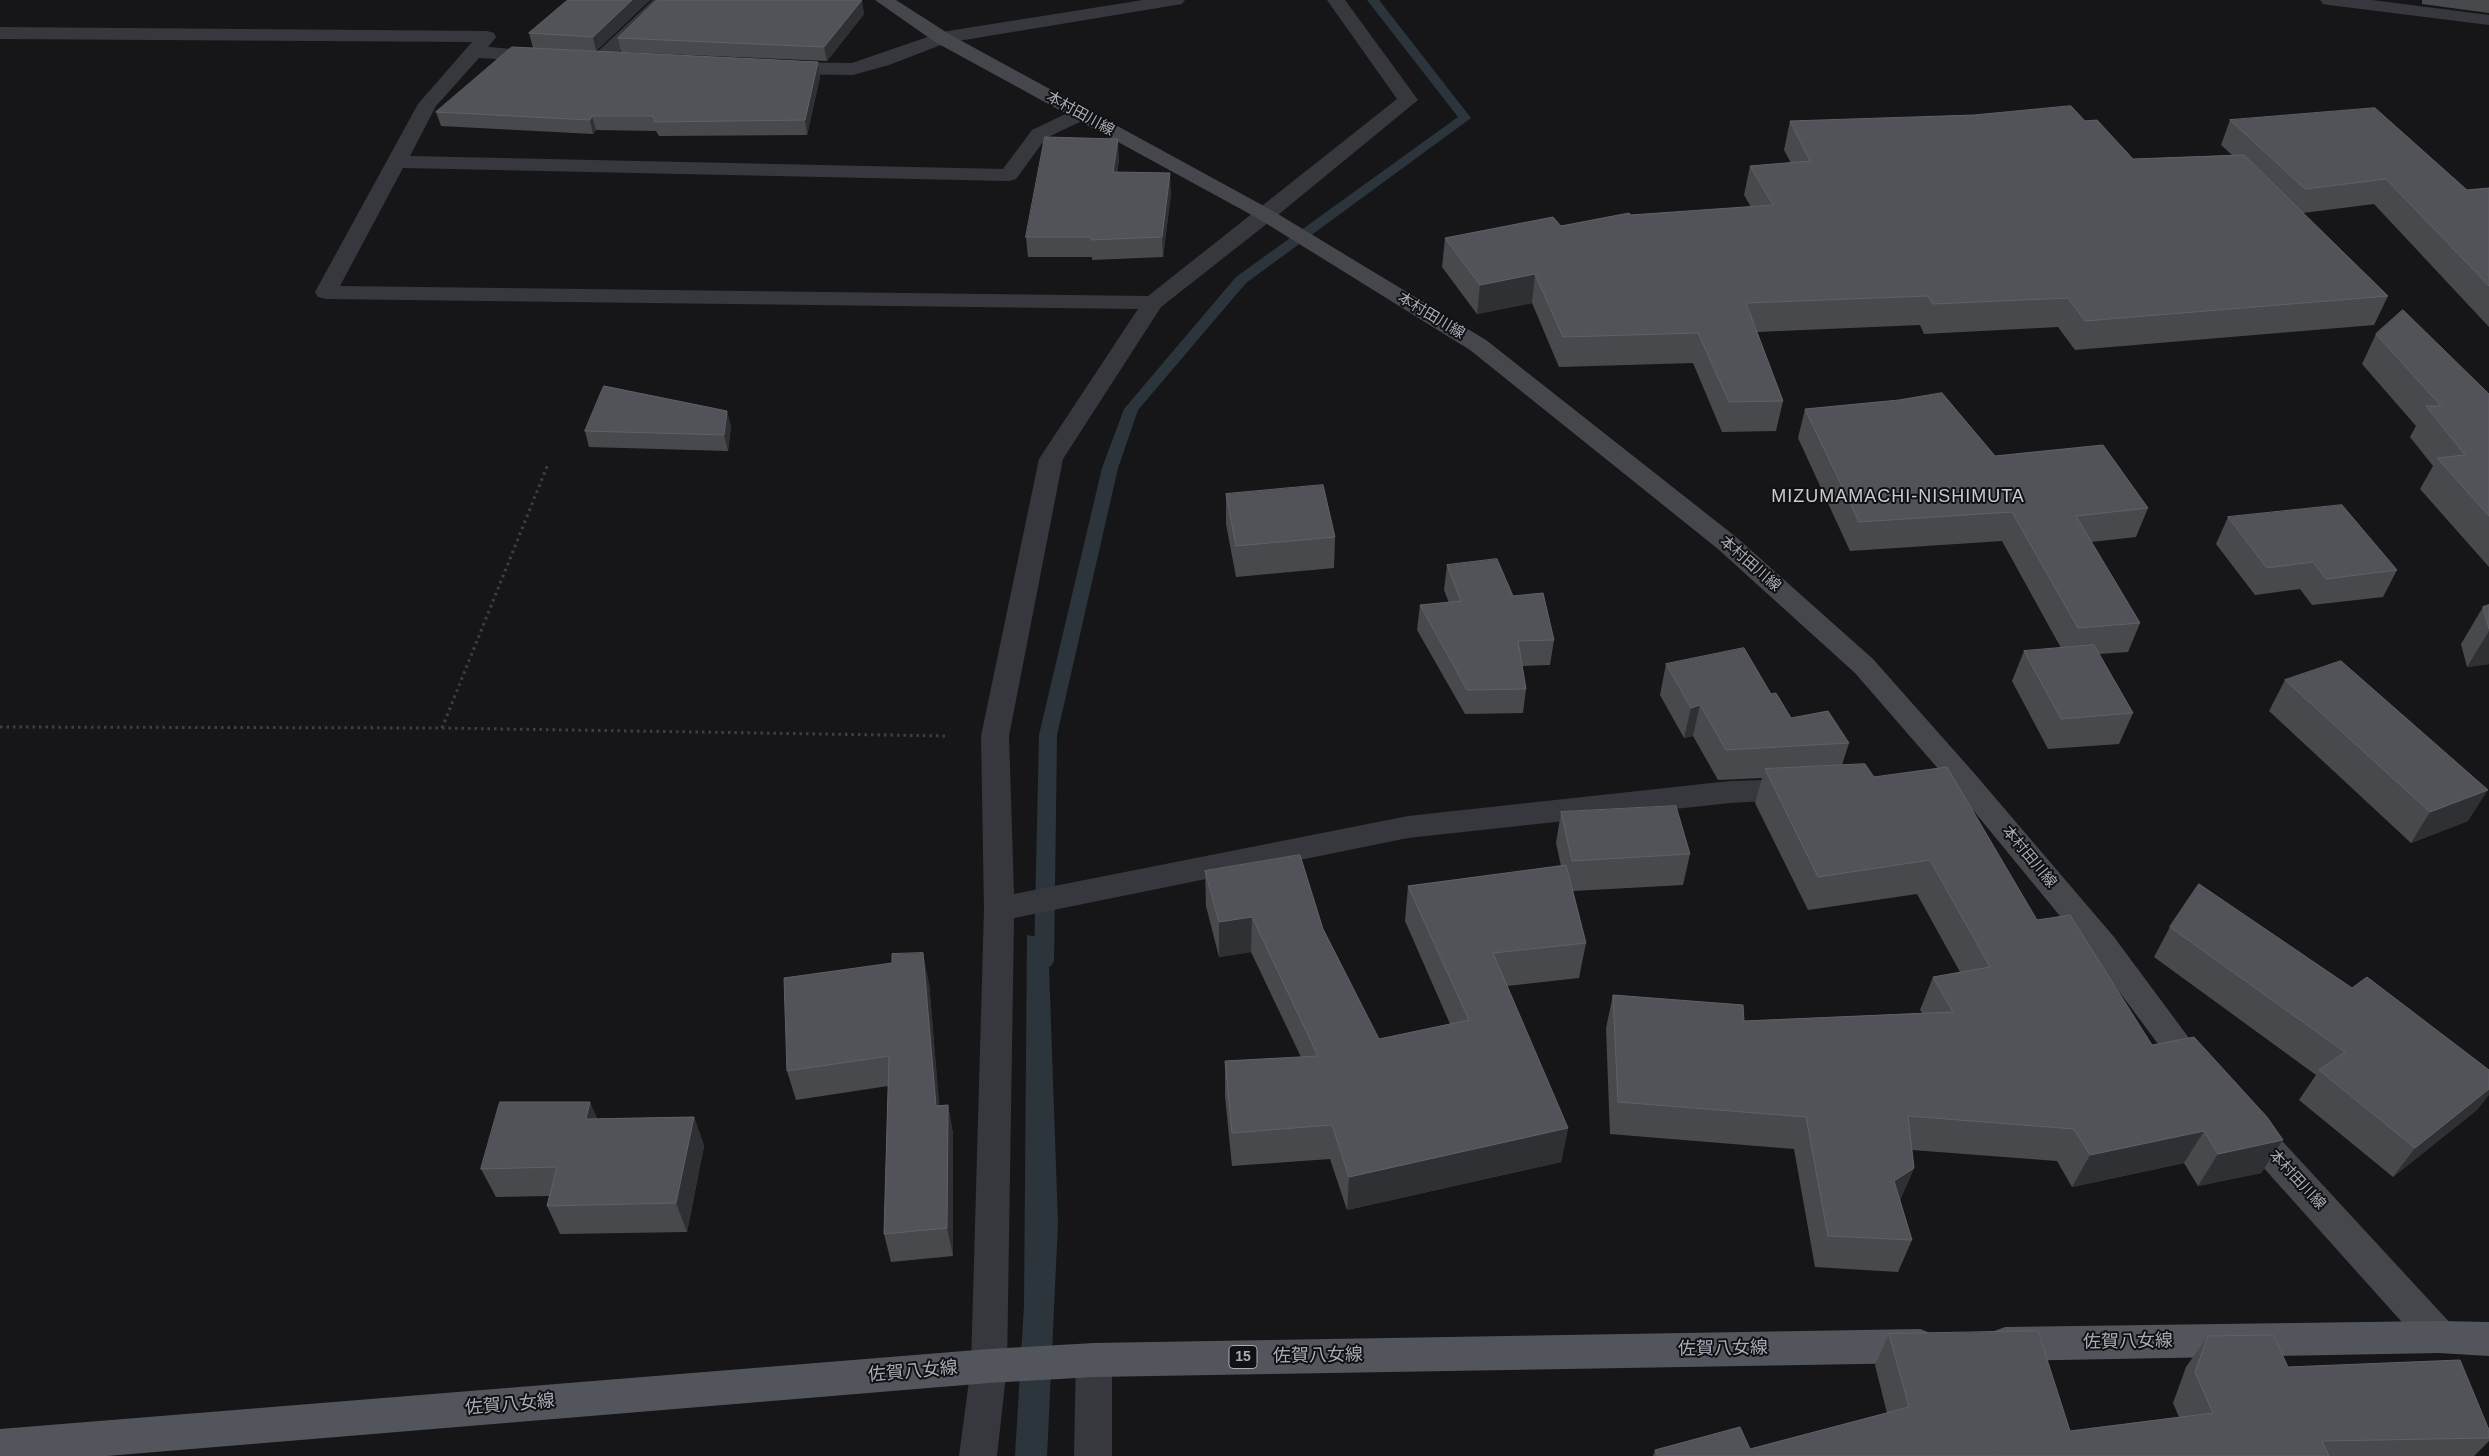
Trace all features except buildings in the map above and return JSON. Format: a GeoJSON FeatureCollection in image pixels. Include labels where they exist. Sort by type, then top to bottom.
{"type":"FeatureCollection","features":[{"type":"Feature","properties":{"kind":"main road","name":"本村田川線"},"geometry":{"type":"LineString","coordinates":[[884,0],[942,38],[1266,215],[1478,345],[1727,543],[1864,666],[1964,780],[2103,946],[2192,1066],[2211,1087]]}},
{"type":"Feature","properties":{"kind":"main road","name":"本村田川線"},"geometry":{"type":"LineString","coordinates":[[2231,1108],[2439,1337]]}},
{"type":"Feature","properties":{"kind":"main road","name":"佐賀八女線"},"geometry":{"type":"LineString","coordinates":[[0,1447],[989,1366],[1094,1360],[2439,1337],[2489,1339]]}},
{"type":"Feature","properties":{"kind":"street"},"geometry":{"type":"LineString","coordinates":[[601,59],[663,0]]}},
{"type":"Feature","properties":{"kind":"street"},"geometry":{"type":"LineString","coordinates":[[761,67],[853,69],[882,61],[942,38],[1176,0]]}},
{"type":"Feature","properties":{"kind":"street"},"geometry":{"type":"LineString","coordinates":[[978,1456],[989,1366],[999,909],[995,736],[1051,458],[1153,302],[1266,215],[1408,100],[1336,0]]}},
{"type":"Feature","properties":{"kind":"street"},"geometry":{"type":"LineString","coordinates":[[2329,0],[2489,20]]}},
{"type":"Feature","properties":{"kind":"street"},"geometry":{"type":"LineString","coordinates":[[0,33],[487,37],[428,104],[326,292],[1153,302]]}},
{"type":"Feature","properties":{"kind":"street"},"geometry":{"type":"LineString","coordinates":[[474,52],[562,57]]}},
{"type":"Feature","properties":{"kind":"street"},"geometry":{"type":"LineString","coordinates":[[582,58],[621,60]]}},
{"type":"Feature","properties":{"kind":"street"},"geometry":{"type":"LineString","coordinates":[[396,162],[1009,175],[1039,134],[1080,114]]}},
{"type":"Feature","properties":{"kind":"street"},"geometry":{"type":"LineString","coordinates":[[1935,782],[1964,780]]}},
{"type":"Feature","properties":{"kind":"street"},"geometry":{"type":"LineString","coordinates":[[999,909],[1408,827],[1730,792],[1828,787]]}},
{"type":"Feature","properties":{"kind":"street"},"geometry":{"type":"LineString","coordinates":[[1093,1456],[1094,1360]]}},
{"type":"Feature","properties":{"kind":"path"},"geometry":{"type":"LineString","coordinates":[[442,728],[548,464]]}},
{"type":"Feature","properties":{"kind":"path"},"geometry":{"type":"LineString","coordinates":[[0,727],[442,728],[995,736]]}},
{"type":"Feature","properties":{"kind":"shaded area"},"geometry":{"type":"Polygon","coordinates":[[[1027,935],[1048,939],[1058,1223],[1047,1456],[1015,1456],[1024,1306],[1027,935]]]}},
{"type":"Feature","properties":{"kind":"waterway"},"geometry":{"type":"LineString","coordinates":[[1044,961],[1048,735],[1110,468],[1131,409],[1241,280],[1465,118],[1373,0]]}},
{"type":"Feature","properties":{"kind":"district","name":"MIZUMAMACHI-NISHIMUTA"},"geometry":{"type":"Point","coordinates":[1898,497]}}]}
